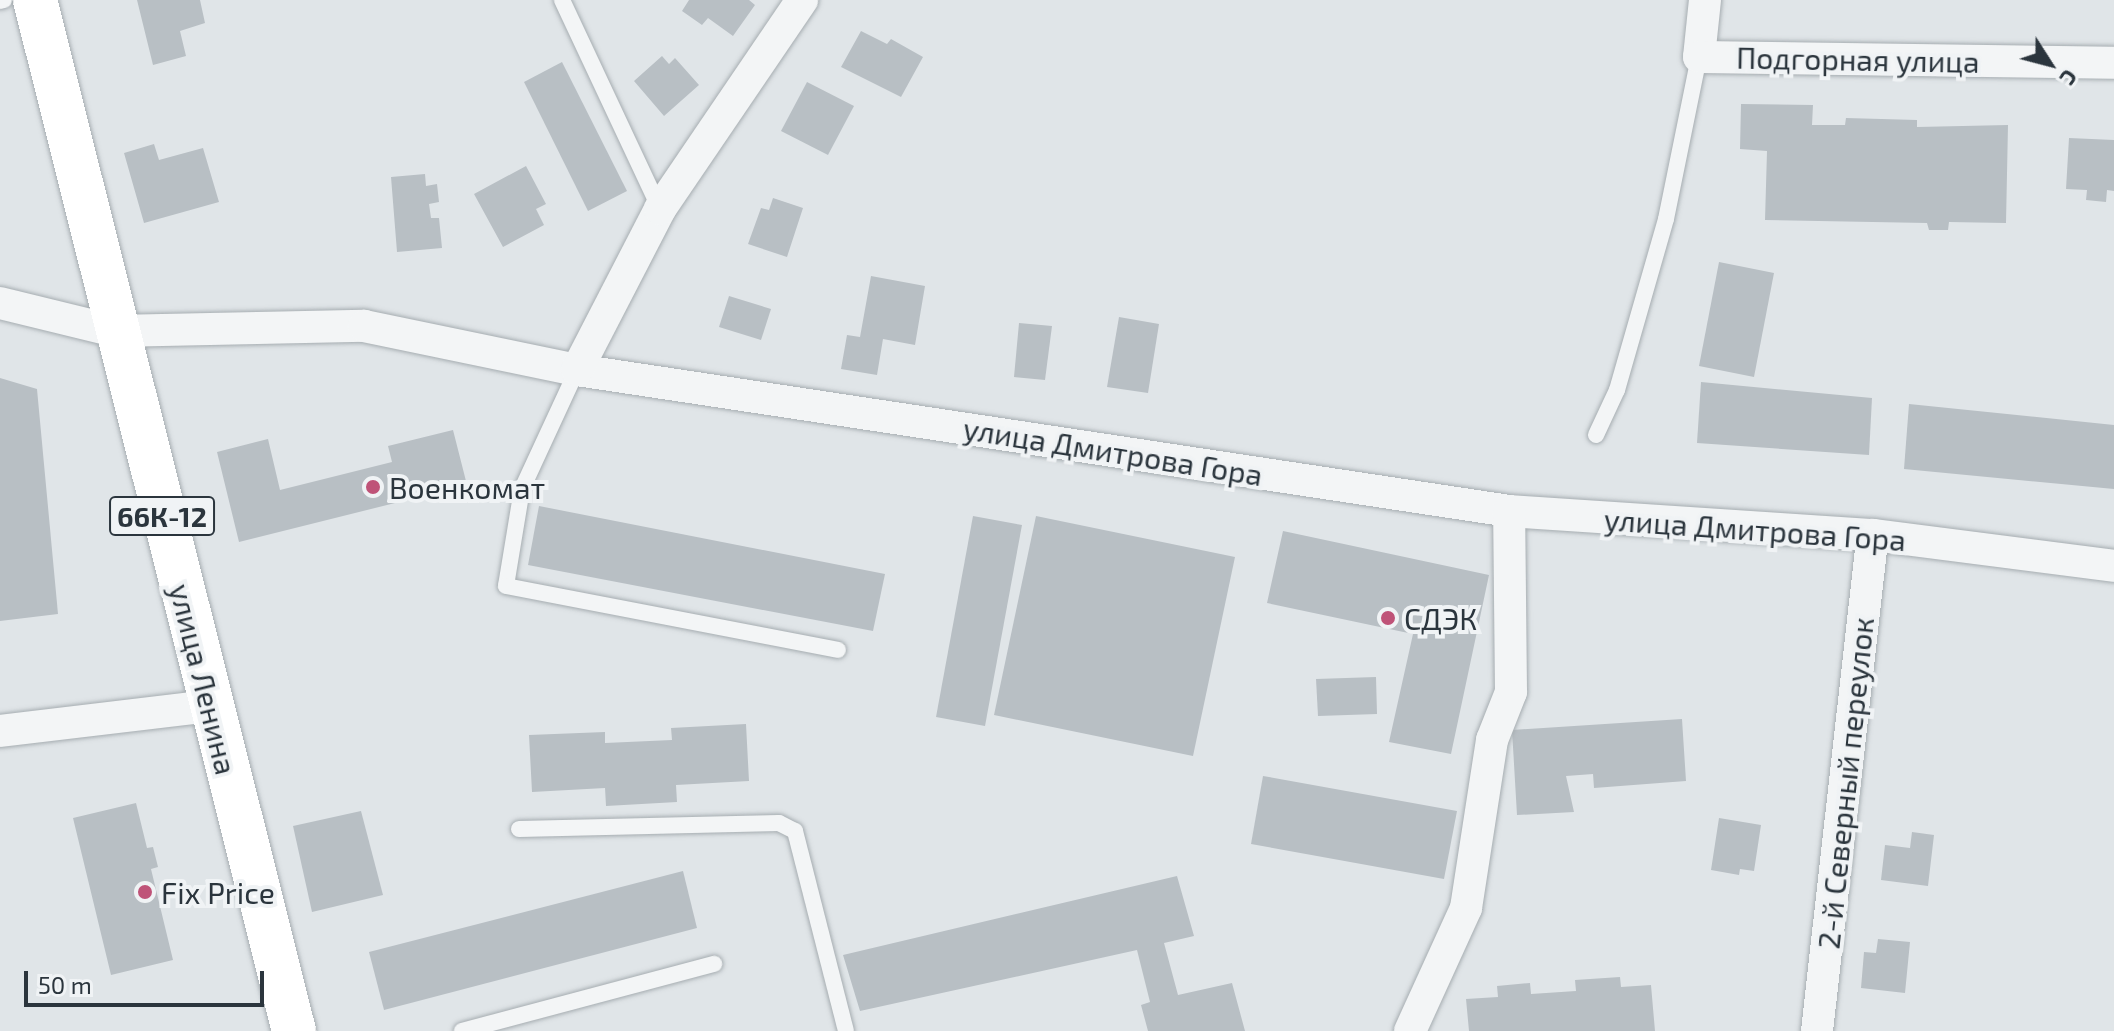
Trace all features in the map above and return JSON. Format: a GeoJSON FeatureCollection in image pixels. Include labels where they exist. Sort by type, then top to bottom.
{"type":"FeatureCollection","features":[{"type":"Feature","properties":{"kind":"main road","name":"улица Ленина"},"geometry":{"type":"LineString","coordinates":[[35,0],[115,331],[294,1031]]}},
{"type":"Feature","properties":{"kind":"street"},"geometry":{"type":"LineString","coordinates":[[577,370],[660,209],[802,0]]}},
{"type":"Feature","properties":{"kind":"street"},"geometry":{"type":"LineString","coordinates":[[1699,57],[1705,0]]}},
{"type":"Feature","properties":{"kind":"street","name":"Подгорная улица"},"geometry":{"type":"LineString","coordinates":[[1699,57],[2114,63]]}},
{"type":"Feature","properties":{"kind":"street","name":"улица Дмитрова Гора"},"geometry":{"type":"LineString","coordinates":[[0,303],[115,331],[364,326],[577,370],[1509,511],[1873,535],[2114,566]]}},
{"type":"Feature","properties":{"kind":"street"},"geometry":{"type":"LineString","coordinates":[[1410,1031],[1466,908],[1492,740],[1511,692],[1509,511]]}},
{"type":"Feature","properties":{"kind":"street","name":"2-й Северный переулок"},"geometry":{"type":"LineString","coordinates":[[1817,1031],[1873,535]]}},
{"type":"Feature","properties":{"kind":"street"},"geometry":{"type":"LineString","coordinates":[[0,731],[211,706]]}},
{"type":"Feature","properties":{"kind":"lane"},"geometry":{"type":"LineString","coordinates":[[562,0],[660,209]]}},
{"type":"Feature","properties":{"kind":"lane"},"geometry":{"type":"LineString","coordinates":[[1596,435],[1617,390],[1666,219],[1699,57]]}},
{"type":"Feature","properties":{"kind":"lane"},"geometry":{"type":"LineString","coordinates":[[577,370],[522,489],[506,586],[838,650]]}},
{"type":"Feature","properties":{"kind":"lane"},"geometry":{"type":"LineString","coordinates":[[519,829],[779,823],[795,831],[803,847],[846,1031]]}},
{"type":"Feature","properties":{"kind":"lane"},"geometry":{"type":"LineString","coordinates":[[462,1031],[714,964]]}},
{"type":"Feature","properties":{"kind":"building"},"geometry":{"type":"Polygon","coordinates":[[[137,0],[200,0],[205,23],[180,31],[186,56],[153,65],[137,0]]]}},
{"type":"Feature","properties":{"kind":"building"},"geometry":{"type":"Polygon","coordinates":[[[689,0],[749,0],[755,5],[733,36],[708,18],[702,25],[682,11],[689,0]]]}},
{"type":"Feature","properties":{"kind":"building"},"geometry":{"type":"Polygon","coordinates":[[[861,31],[887,44],[891,39],[923,57],[901,97],[841,67],[861,31]]]}},
{"type":"Feature","properties":{"kind":"building"},"geometry":{"type":"Polygon","coordinates":[[[662,56],[669,64],[675,58],[699,85],[664,116],[634,81],[662,56]]]}},
{"type":"Feature","properties":{"kind":"building"},"geometry":{"type":"Polygon","coordinates":[[[562,62],[627,191],[588,211],[524,82],[562,62]]]}},
{"type":"Feature","properties":{"kind":"building"},"geometry":{"type":"Polygon","coordinates":[[[807,82],[854,106],[828,155],[781,131],[807,82]]]}},
{"type":"Feature","properties":{"kind":"building"},"geometry":{"type":"Polygon","coordinates":[[[1741,104],[1813,105],[1812,125],[1845,125],[1846,118],[1917,120],[1917,127],[2008,125],[2006,223],[1949,222],[1948,230],[1929,230],[1927,223],[1765,220],[1767,151],[1740,149],[1741,104]]]}},
{"type":"Feature","properties":{"kind":"building"},"geometry":{"type":"Polygon","coordinates":[[[2069,138],[2114,140],[2114,191],[2107,190],[2106,202],[2086,200],[2087,190],[2066,189],[2069,138]]]}},
{"type":"Feature","properties":{"kind":"building"},"geometry":{"type":"Polygon","coordinates":[[[154,144],[159,160],[203,148],[219,202],[144,223],[124,153],[154,144]]]}},
{"type":"Feature","properties":{"kind":"building"},"geometry":{"type":"Polygon","coordinates":[[[526,166],[546,204],[536,209],[544,225],[503,247],[474,194],[526,166]]]}},
{"type":"Feature","properties":{"kind":"building"},"geometry":{"type":"Polygon","coordinates":[[[425,174],[426,186],[437,184],[439,202],[429,204],[431,218],[439,218],[442,248],[397,252],[391,177],[425,174]]]}},
{"type":"Feature","properties":{"kind":"building"},"geometry":{"type":"Polygon","coordinates":[[[773,198],[803,208],[787,257],[748,244],[761,208],[769,210],[773,198]]]}},
{"type":"Feature","properties":{"kind":"building"},"geometry":{"type":"Polygon","coordinates":[[[1719,262],[1774,273],[1754,377],[1699,366],[1719,262]]]}},
{"type":"Feature","properties":{"kind":"building"},"geometry":{"type":"Polygon","coordinates":[[[871,276],[925,286],[915,345],[883,339],[877,375],[841,369],[847,335],[860,337],[871,276]]]}},
{"type":"Feature","properties":{"kind":"building"},"geometry":{"type":"Polygon","coordinates":[[[729,296],[771,309],[761,340],[719,327],[729,296]]]}},
{"type":"Feature","properties":{"kind":"building"},"geometry":{"type":"Polygon","coordinates":[[[1119,317],[1159,324],[1148,393],[1107,387],[1119,317]]]}},
{"type":"Feature","properties":{"kind":"building"},"geometry":{"type":"Polygon","coordinates":[[[1019,323],[1052,326],[1045,380],[1014,377],[1019,323]]]}},
{"type":"Feature","properties":{"kind":"building"},"geometry":{"type":"Polygon","coordinates":[[[0,378],[37,389],[58,614],[0,621],[0,378]]]}},
{"type":"Feature","properties":{"kind":"building"},"geometry":{"type":"Polygon","coordinates":[[[1701,382],[1872,398],[1869,455],[1697,443],[1701,382]]]}},
{"type":"Feature","properties":{"kind":"building"},"geometry":{"type":"Polygon","coordinates":[[[1909,404],[2114,425],[2114,489],[1904,469],[1909,404]]]}},
{"type":"Feature","properties":{"kind":"building","name":"Военкомат"},"geometry":{"type":"Polygon","coordinates":[[[453,430],[467,485],[239,542],[217,452],[268,439],[280,490],[392,462],[388,446],[453,430]]]}},
{"type":"Feature","properties":{"kind":"building"},"geometry":{"type":"Polygon","coordinates":[[[539,506],[885,574],[873,631],[528,565],[539,506]]]}},
{"type":"Feature","properties":{"kind":"building"},"geometry":{"type":"Polygon","coordinates":[[[973,516],[1022,525],[985,726],[936,717],[973,516]]]}},
{"type":"Feature","properties":{"kind":"building"},"geometry":{"type":"Polygon","coordinates":[[[1036,516],[1235,557],[1193,756],[994,715],[1036,516]]]}},
{"type":"Feature","properties":{"kind":"building"},"geometry":{"type":"Polygon","coordinates":[[[1283,531],[1489,575],[1451,754],[1389,742],[1413,634],[1267,603],[1283,531]]]}},
{"type":"Feature","properties":{"kind":"building"},"geometry":{"type":"Polygon","coordinates":[[[1376,677],[1377,714],[1318,716],[1316,679],[1376,677]]]}},
{"type":"Feature","properties":{"kind":"building"},"geometry":{"type":"Polygon","coordinates":[[[1682,719],[1686,781],[1594,788],[1593,774],[1566,776],[1574,812],[1517,815],[1512,730],[1682,719]]]}},
{"type":"Feature","properties":{"kind":"building"},"geometry":{"type":"Polygon","coordinates":[[[746,724],[749,781],[676,785],[677,802],[606,806],[605,788],[532,792],[529,735],[605,732],[605,743],[672,740],[671,728],[746,724]]]}},
{"type":"Feature","properties":{"kind":"building"},"geometry":{"type":"Polygon","coordinates":[[[1263,776],[1457,811],[1444,879],[1251,844],[1263,776]]]}},
{"type":"Feature","properties":{"kind":"building"},"geometry":{"type":"Polygon","coordinates":[[[136,803],[147,848],[153,847],[158,867],[151,869],[173,960],[111,975],[73,818],[136,803]]]}},
{"type":"Feature","properties":{"kind":"building"},"geometry":{"type":"Polygon","coordinates":[[[361,811],[383,895],[312,912],[293,826],[361,811]]]}},
{"type":"Feature","properties":{"kind":"building"},"geometry":{"type":"Polygon","coordinates":[[[1719,818],[1761,825],[1754,871],[1740,869],[1739,875],[1711,870],[1719,818]]]}},
{"type":"Feature","properties":{"kind":"building"},"geometry":{"type":"Polygon","coordinates":[[[1912,832],[1934,835],[1928,886],[1881,880],[1885,845],[1910,848],[1912,832]]]}},
{"type":"Feature","properties":{"kind":"building"},"geometry":{"type":"Polygon","coordinates":[[[683,871],[697,928],[384,1010],[369,952],[683,871]]]}},
{"type":"Feature","properties":{"kind":"building"},"geometry":{"type":"Polygon","coordinates":[[[1177,876],[1194,936],[1164,943],[1178,995],[1232,983],[1245,1031],[1148,1031],[1141,1005],[1150,1002],[1137,950],[860,1011],[843,955],[1177,876]]]}},
{"type":"Feature","properties":{"kind":"building"},"geometry":{"type":"Polygon","coordinates":[[[1878,939],[1910,942],[1905,993],[1861,988],[1864,952],[1876,953],[1878,939]]]}},
{"type":"Feature","properties":{"kind":"building"},"geometry":{"type":"Polygon","coordinates":[[[1620,977],[1621,987],[1651,985],[1655,1031],[1469,1031],[1466,999],[1498,997],[1497,986],[1530,983],[1531,994],[1576,991],[1575,980],[1620,977]]]}},
{"type":"Feature","properties":{"kind":"place","name":"Военкомат"},"geometry":{"type":"Point","coordinates":[373,487]}},
{"type":"Feature","properties":{"kind":"place","name":"СДЭК"},"geometry":{"type":"Point","coordinates":[1388,618]}},
{"type":"Feature","properties":{"kind":"place","name":"Fix Price"},"geometry":{"type":"Point","coordinates":[145,892]}}]}
